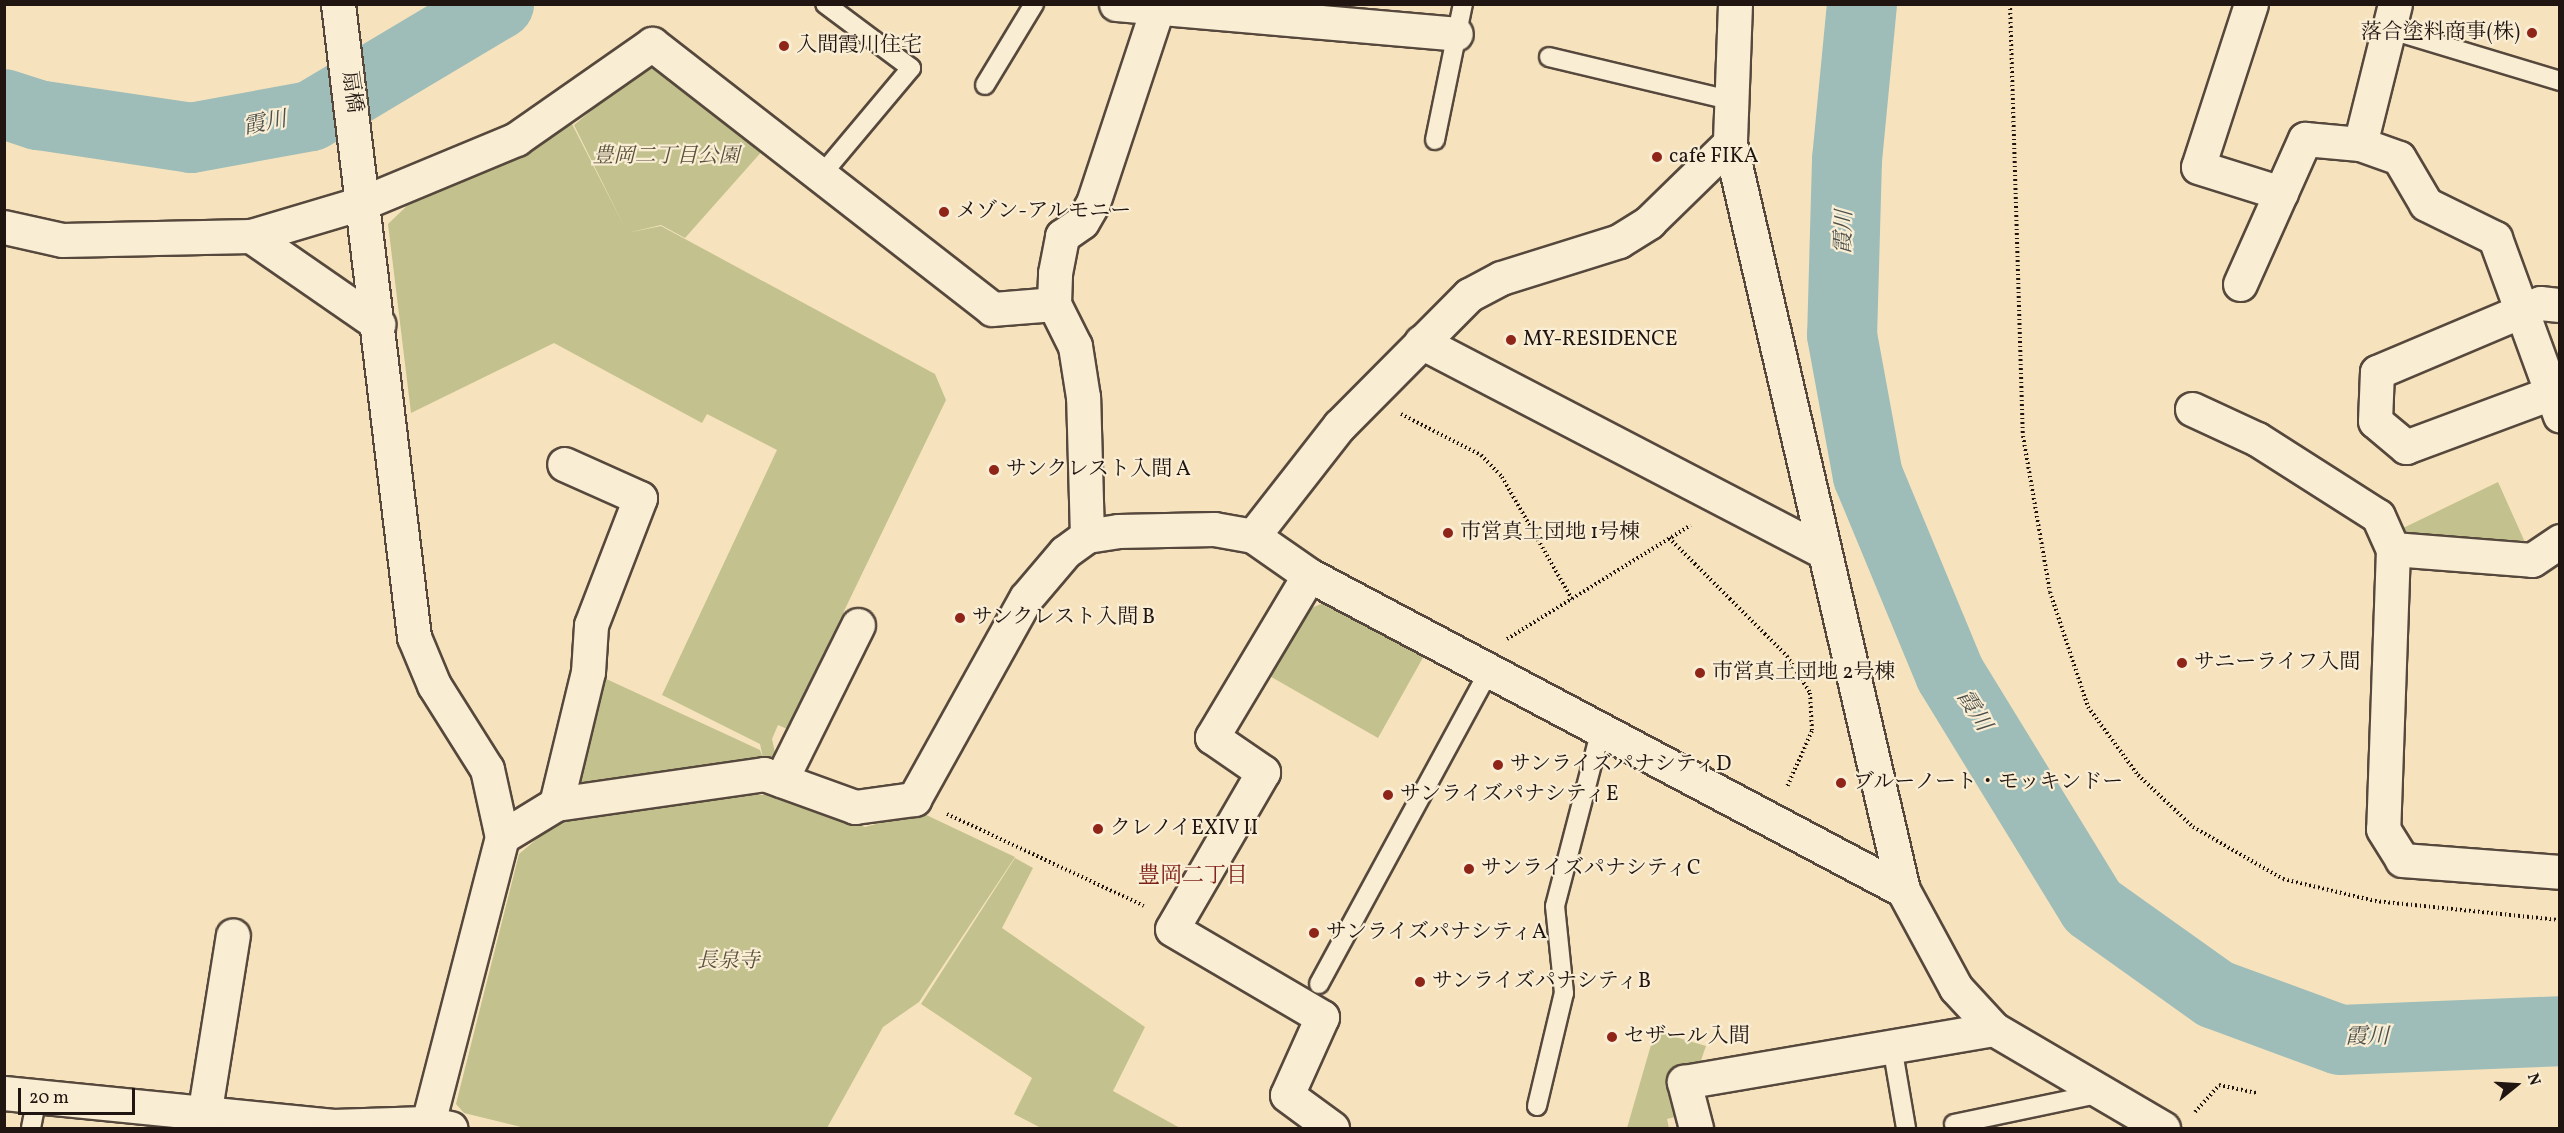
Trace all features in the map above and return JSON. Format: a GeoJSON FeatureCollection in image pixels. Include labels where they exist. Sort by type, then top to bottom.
{"type":"FeatureCollection","features":[{"type":"Feature","properties":{"kind":"street","name":"扇橋"},"geometry":{"type":"LineString","coordinates":[[338,4],[364,191],[414,637],[434,685],[487,769],[502,837]]}},
{"type":"Feature","properties":{"kind":"street"},"geometry":{"type":"LineString","coordinates":[[1116,4],[1156,12],[1319,18],[1459,19]]}},
{"type":"Feature","properties":{"kind":"street"},"geometry":{"type":"LineString","coordinates":[[1735,4],[1729,100],[1730,143],[1822,551],[1903,890],[1956,988],[1994,1029],[2103,1093],[2176,1124]]}},
{"type":"Feature","properties":{"kind":"street"},"geometry":{"type":"LineString","coordinates":[[2251,4],[2198,167],[2281,193]]}},
{"type":"Feature","properties":{"kind":"street"},"geometry":{"type":"LineString","coordinates":[[1087,536],[1083,397],[1075,346],[1054,304],[1062,236],[1082,222],[1093,203],[1156,12]]}},
{"type":"Feature","properties":{"kind":"street"},"geometry":{"type":"LineString","coordinates":[[2360,144],[2392,17]]}},
{"type":"Feature","properties":{"kind":"street"},"geometry":{"type":"LineString","coordinates":[[4,227],[62,240],[251,236],[364,191],[516,139],[652,44],[823,173],[992,309],[1054,304]]}},
{"type":"Feature","properties":{"kind":"street"},"geometry":{"type":"LineString","coordinates":[[2240,284],[2305,139],[2360,144],[2399,158],[2426,204],[2495,238],[2522,314],[2555,405],[2406,447],[2375,421],[2377,372],[2522,314],[2540,303],[2559,305]]}},
{"type":"Feature","properties":{"kind":"street"},"geometry":{"type":"LineString","coordinates":[[1253,536],[1366,396],[1469,295],[1493,282],[1619,241],[1648,222],[1730,143]]}},
{"type":"Feature","properties":{"kind":"street"},"geometry":{"type":"LineString","coordinates":[[251,236],[378,324]]}},
{"type":"Feature","properties":{"kind":"street"},"geometry":{"type":"LineString","coordinates":[[1420,342],[1822,551]]}},
{"type":"Feature","properties":{"kind":"street"},"geometry":{"type":"LineString","coordinates":[[2192,409],[2258,439],[2378,516],[2392,549],[2383,829],[2402,860],[2559,872]]}},
{"type":"Feature","properties":{"kind":"street"},"geometry":{"type":"LineString","coordinates":[[556,804],[588,672],[591,625],[640,498],[564,464]]}},
{"type":"Feature","properties":{"kind":"street"},"geometry":{"type":"LineString","coordinates":[[4,1093],[203,1122],[333,1127],[434,1127],[502,837],[556,804],[764,774],[855,807],[914,799],[1026,598],[1065,552],[1087,536],[1214,529],[1253,536],[1309,575],[1772,823],[1903,890]]}},
{"type":"Feature","properties":{"kind":"street"},"geometry":{"type":"LineString","coordinates":[[2392,549],[2532,560],[2559,541]]}},
{"type":"Feature","properties":{"kind":"street"},"geometry":{"type":"LineString","coordinates":[[1309,575],[1212,737],[1263,772],[1172,929],[1322,1017],[1287,1095],[1332,1128]]}},
{"type":"Feature","properties":{"kind":"street"},"geometry":{"type":"LineString","coordinates":[[781,780],[858,625]]}},
{"type":"Feature","properties":{"kind":"street"},"geometry":{"type":"LineString","coordinates":[[203,1122],[233,935]]}},
{"type":"Feature","properties":{"kind":"street"},"geometry":{"type":"LineString","coordinates":[[1696,1128],[1684,1082],[1994,1029]]}},
{"type":"Feature","properties":{"kind":"lane"},"geometry":{"type":"LineString","coordinates":[[823,173],[911,68],[825,4]]}},
{"type":"Feature","properties":{"kind":"lane"},"geometry":{"type":"LineString","coordinates":[[985,85],[1034,4]]}},
{"type":"Feature","properties":{"kind":"lane"},"geometry":{"type":"LineString","coordinates":[[2392,17],[2559,81]]}},
{"type":"Feature","properties":{"kind":"lane"},"geometry":{"type":"LineString","coordinates":[[1435,140],[1459,19]]}},
{"type":"Feature","properties":{"kind":"lane"},"geometry":{"type":"LineString","coordinates":[[1549,57],[1729,100]]}},
{"type":"Feature","properties":{"kind":"lane"},"geometry":{"type":"LineString","coordinates":[[1319,984],[1480,666]]}},
{"type":"Feature","properties":{"kind":"lane"},"geometry":{"type":"LineString","coordinates":[[1537,1106],[1564,993],[1555,906],[1601,730]]}},
{"type":"Feature","properties":{"kind":"lane"},"geometry":{"type":"LineString","coordinates":[[1892,1046],[1906,1128]]}},
{"type":"Feature","properties":{"kind":"lane"},"geometry":{"type":"LineString","coordinates":[[1954,1124],[2103,1093]]}},
{"type":"Feature","properties":{"kind":"lane"},"geometry":{"type":"LineString","coordinates":[[31,1128],[37,1096]]}},
{"type":"Feature","properties":{"kind":"path"},"geometry":{"type":"LineString","coordinates":[[2010,4],[2023,436],[2050,592],[2088,707],[2138,775],[2193,827],[2283,879],[2375,901],[2559,920]]}},
{"type":"Feature","properties":{"kind":"path"},"geometry":{"type":"LineString","coordinates":[[1366,396],[1481,455],[1502,477],[1572,599]]}},
{"type":"Feature","properties":{"kind":"path"},"geometry":{"type":"LineString","coordinates":[[1480,666],[1572,599],[1728,502]]}},
{"type":"Feature","properties":{"kind":"path"},"geometry":{"type":"LineString","coordinates":[[1669,538],[1787,656],[1810,693],[1812,731],[1772,823]]}},
{"type":"Feature","properties":{"kind":"path"},"geometry":{"type":"LineString","coordinates":[[914,799],[1177,921]]}},
{"type":"Feature","properties":{"kind":"path"},"geometry":{"type":"LineString","coordinates":[[2176,1124],[2219,1085],[2256,1093]]}},
{"type":"Feature","properties":{"kind":"green space","name":"豊岡二丁目公園"},"geometry":{"type":"Polygon","coordinates":[[[643,67],[656,67],[764,149],[685,238],[661,225],[627,233],[661,226],[935,374],[946,400],[787,729],[778,725],[772,739],[778,766],[579,789],[602,677],[760,750],[763,758],[760,744],[662,695],[777,450],[707,414],[702,423],[554,343],[411,413],[388,224],[411,202],[516,157],[572,124],[624,226],[574,125],[643,67]]]}},
{"type":"Feature","properties":{"kind":"green space"},"geometry":{"type":"Polygon","coordinates":[[[2498,482],[2528,549],[2399,537],[2397,531],[2498,482]]]}},
{"type":"Feature","properties":{"kind":"green space"},"geometry":{"type":"Polygon","coordinates":[[[1326,602],[1425,654],[1378,738],[1266,674],[1311,608],[1326,602]]]}},
{"type":"Feature","properties":{"kind":"green space","name":"長泉寺"},"geometry":{"type":"Polygon","coordinates":[[[728,795],[774,795],[865,827],[920,812],[1015,857],[919,1002],[883,1027],[827,1128],[525,1128],[464,1113],[456,1104],[519,854],[558,821],[728,795]]]}},
{"type":"Feature","properties":{"kind":"green space"},"geometry":{"type":"Polygon","coordinates":[[[1015,858],[1033,868],[1002,928],[1145,1027],[1113,1091],[1180,1128],[1041,1128],[1014,1114],[1032,1078],[921,1004],[1015,858]]]}},
{"type":"Feature","properties":{"kind":"green space"},"geometry":{"type":"Polygon","coordinates":[[[1655,1031],[1706,1046],[1699,1066],[1671,1071],[1683,1115],[1667,1119],[1669,1128],[1627,1128],[1655,1031]]]}},
{"type":"Feature","properties":{"kind":"waterway","name":"霞川"},"geometry":{"type":"LineString","coordinates":[[4,104],[38,115],[191,138],[311,116],[499,4]]}},
{"type":"Feature","properties":{"kind":"waterway","name":"霞川"},"geometry":{"type":"LineString","coordinates":[[1862,4],[1847,160],[1842,335],[1868,476],[1950,674],[2093,907],[2215,994],[2340,1040],[2560,1031]]}},
{"type":"Feature","properties":{"kind":"place","name":"落合塗料商事(株)"},"geometry":{"type":"Point","coordinates":[2532,33]}},
{"type":"Feature","properties":{"kind":"place","name":"入間霞川住宅"},"geometry":{"type":"Point","coordinates":[784,46]}},
{"type":"Feature","properties":{"kind":"place","name":"cafe FIKA"},"geometry":{"type":"Point","coordinates":[1657,157]}},
{"type":"Feature","properties":{"kind":"place","name":"メゾン-アルモニー"},"geometry":{"type":"Point","coordinates":[944,212]}},
{"type":"Feature","properties":{"kind":"place","name":"MY-RESIDENCE"},"geometry":{"type":"Point","coordinates":[1511,340]}},
{"type":"Feature","properties":{"kind":"place","name":"サンクレスト入間 A"},"geometry":{"type":"Point","coordinates":[994,470]}},
{"type":"Feature","properties":{"kind":"place","name":"市営真土団地 1号棟"},"geometry":{"type":"Point","coordinates":[1448,533]}},
{"type":"Feature","properties":{"kind":"place","name":"サンクレスト入間 B"},"geometry":{"type":"Point","coordinates":[960,618]}},
{"type":"Feature","properties":{"kind":"place","name":"サニーライフ入間"},"geometry":{"type":"Point","coordinates":[2182,663]}},
{"type":"Feature","properties":{"kind":"place","name":"市営真土団地 2号棟"},"geometry":{"type":"Point","coordinates":[1700,673]}},
{"type":"Feature","properties":{"kind":"place","name":"サンライズパナシティD"},"geometry":{"type":"Point","coordinates":[1498,765]}},
{"type":"Feature","properties":{"kind":"place","name":"ブルーノート・モッキンドー"},"geometry":{"type":"Point","coordinates":[1841,783]}},
{"type":"Feature","properties":{"kind":"place","name":"サンライズパナシティE"},"geometry":{"type":"Point","coordinates":[1388,795]}},
{"type":"Feature","properties":{"kind":"place","name":"クレノイEXIV II"},"geometry":{"type":"Point","coordinates":[1098,829]}},
{"type":"Feature","properties":{"kind":"place","name":"サンライズパナシティC"},"geometry":{"type":"Point","coordinates":[1469,869]}},
{"type":"Feature","properties":{"kind":"place","name":"サンライズパナシティA"},"geometry":{"type":"Point","coordinates":[1314,933]}},
{"type":"Feature","properties":{"kind":"place","name":"サンライズパナシティB"},"geometry":{"type":"Point","coordinates":[1420,982]}},
{"type":"Feature","properties":{"kind":"place","name":"セザール入間"},"geometry":{"type":"Point","coordinates":[1612,1037]}},
{"type":"Feature","properties":{"kind":"district","name":"豊岡二丁目"},"geometry":{"type":"Point","coordinates":[1193,877]}}]}
